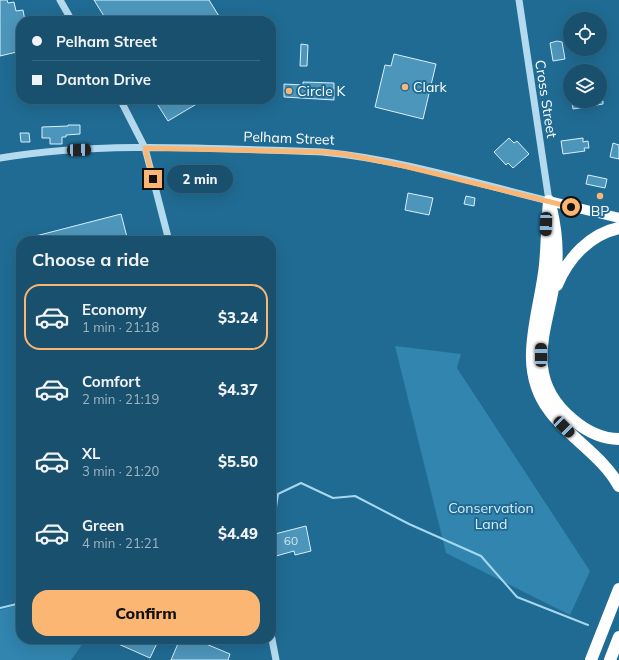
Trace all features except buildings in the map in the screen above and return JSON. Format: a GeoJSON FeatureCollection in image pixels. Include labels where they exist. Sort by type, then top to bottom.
{"type":"FeatureCollection","features":[{"type":"Feature","properties":{"kind":"highway"},"geometry":{"type":"LineString","coordinates":[[549,201],[556,230],[556,269],[551,301],[542,335],[541,355],[544,375],[552,394],[563,410],[578,424],[595,434],[619,440]]}},
{"type":"Feature","properties":{"kind":"highway"},"geometry":{"type":"LineString","coordinates":[[549,201],[545,266],[531,348],[534,380],[540,396],[548,410],[610,472],[619,486]]}},
{"type":"Feature","properties":{"kind":"highway"},"geometry":{"type":"LineString","coordinates":[[551,301],[563,272],[579,251],[598,236],[619,228]]}},
{"type":"Feature","properties":{"kind":"highway"},"geometry":{"type":"LineString","coordinates":[[602,631],[619,578]]}},
{"type":"Feature","properties":{"kind":"highway"},"geometry":{"type":"LineString","coordinates":[[591,660],[619,589]]}},
{"type":"Feature","properties":{"kind":"highway"},"geometry":{"type":"LineString","coordinates":[[610,660],[619,637]]}},
{"type":"Feature","properties":{"kind":"main road","name":"Pelham Street"},"geometry":{"type":"LineString","coordinates":[[549,201],[619,218]]}},
{"type":"Feature","properties":{"kind":"street"},"geometry":{"type":"LineString","coordinates":[[60,0],[69,16]]}},
{"type":"Feature","properties":{"kind":"street","name":"Cross Street"},"geometry":{"type":"LineString","coordinates":[[519,0],[549,201]]}},
{"type":"Feature","properties":{"kind":"street"},"geometry":{"type":"LineString","coordinates":[[123,104],[145,148],[168,236]]}},
{"type":"Feature","properties":{"kind":"street","name":"Pelham Street"},"geometry":{"type":"LineString","coordinates":[[0,158],[45,152],[145,148],[344,154],[549,201]]}},
{"type":"Feature","properties":{"kind":"street"},"geometry":{"type":"LineString","coordinates":[[273,644],[276,660]]}},
{"type":"Feature","properties":{"kind":"green space","name":"Conservation Land"},"geometry":{"type":"Polygon","coordinates":[[[395,346],[461,354],[457,368],[590,571],[570,615],[446,553],[395,346]]]}},
{"type":"Feature","properties":{"kind":"green space"},"geometry":{"type":"Polygon","coordinates":[[[16,605],[16,644],[82,644],[71,660],[0,660],[0,610],[16,605]]]}},
{"type":"Feature","properties":{"kind":"waterway"},"geometry":{"type":"LineString","coordinates":[[276,508],[278,494],[301,483],[333,498],[355,496],[409,524],[481,556],[517,597],[588,625]]}},
{"type":"Feature","properties":{"kind":"waterway"},"geometry":{"type":"LineString","coordinates":[[0,608],[16,604]]}},
{"type":"Feature","properties":{"kind":"place","name":"Clark"},"geometry":{"type":"Point","coordinates":[405,87]}},
{"type":"Feature","properties":{"kind":"place","name":"Circle K"},"geometry":{"type":"Point","coordinates":[289,91]}},
{"type":"Feature","properties":{"kind":"place","name":"BP"},"geometry":{"type":"Point","coordinates":[600,196]}},
{"type":"Feature","properties":{"kind":"route"},"geometry":{"type":"LineString","coordinates":[[153,179],[145,148],[322,152],[344,154],[404,166],[571,207]]}}]}
